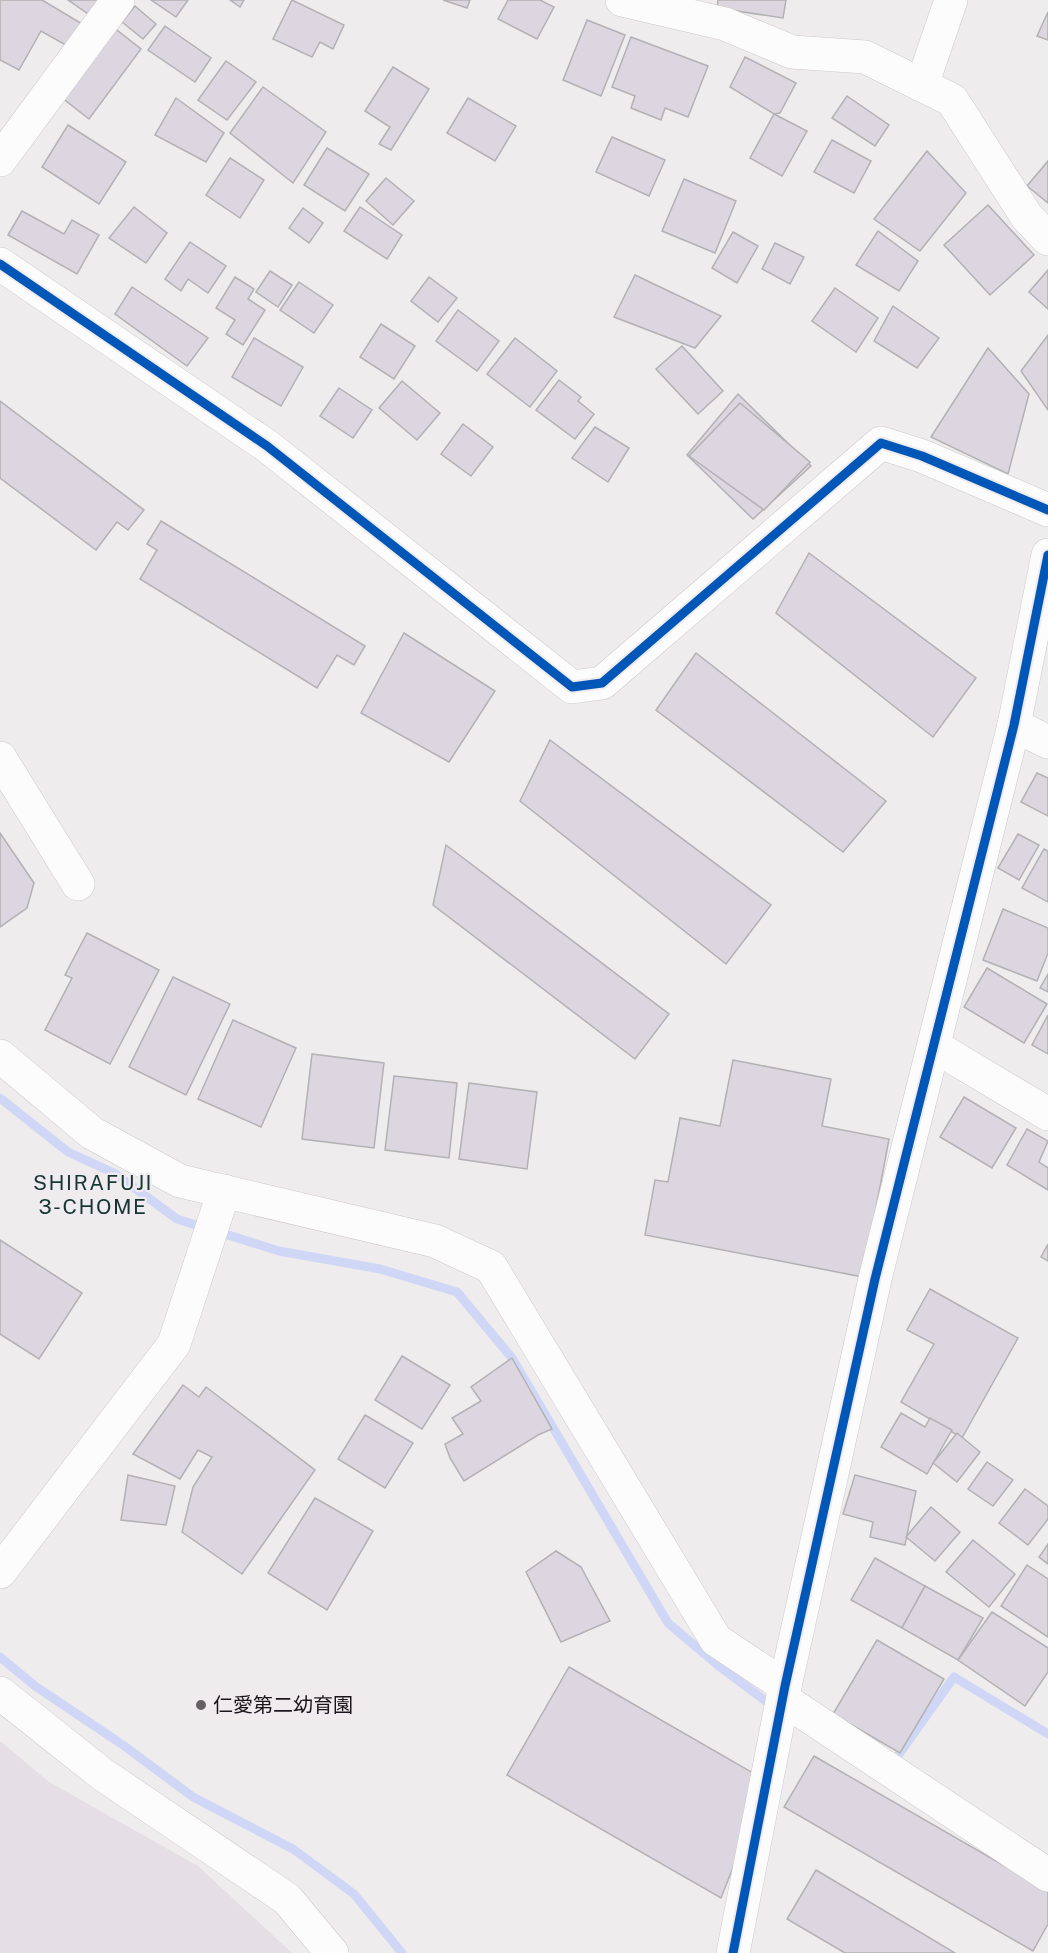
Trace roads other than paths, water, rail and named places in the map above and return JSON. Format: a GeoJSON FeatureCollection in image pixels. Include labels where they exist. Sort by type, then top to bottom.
{"type":"FeatureCollection","features":[{"type":"Feature","properties":{"kind":"street"},"geometry":{"type":"LineString","coordinates":[[0,160],[118,0]]}},
{"type":"Feature","properties":{"kind":"street"},"geometry":{"type":"LineString","coordinates":[[622,0],[725,24],[792,52],[866,57],[952,100],[1027,218],[1048,239]]}},
{"type":"Feature","properties":{"kind":"street"},"geometry":{"type":"LineString","coordinates":[[922,85],[951,0]]}},
{"type":"Feature","properties":{"kind":"street"},"geometry":{"type":"LineString","coordinates":[[0,264],[267,446],[572,687],[602,683],[881,443],[922,456],[1048,510]]}},
{"type":"Feature","properties":{"kind":"street"},"geometry":{"type":"LineString","coordinates":[[733,1953],[784,1692],[876,1279],[1014,725],[1048,555]]}},
{"type":"Feature","properties":{"kind":"street"},"geometry":{"type":"LineString","coordinates":[[1014,725],[1048,742]]}},
{"type":"Feature","properties":{"kind":"street"},"geometry":{"type":"LineString","coordinates":[[0,758],[78,884]]}},
{"type":"Feature","properties":{"kind":"street"},"geometry":{"type":"LineString","coordinates":[[934,1046],[1048,1114]]}},
{"type":"Feature","properties":{"kind":"street"},"geometry":{"type":"LineString","coordinates":[[0,1056],[92,1133],[180,1181],[435,1241],[491,1267],[716,1640],[784,1692],[1048,1875]]}},
{"type":"Feature","properties":{"kind":"street"},"geometry":{"type":"LineString","coordinates":[[0,1572],[174,1344],[224,1191]]}},
{"type":"Feature","properties":{"kind":"street"},"geometry":{"type":"LineString","coordinates":[[0,1693],[102,1774],[287,1899],[332,1953]]}},
{"type":"Feature","properties":{"kind":"waterway"},"geometry":{"type":"LineString","coordinates":[[0,1098],[68,1152],[114,1173],[177,1219],[279,1251],[380,1269],[457,1292],[512,1358],[668,1623],[720,1667],[775,1708]]}},
{"type":"Feature","properties":{"kind":"waterway"},"geometry":{"type":"LineString","coordinates":[[0,1657],[35,1686],[123,1745],[193,1797],[293,1849],[354,1894],[402,1953]]}},
{"type":"Feature","properties":{"kind":"waterway"},"geometry":{"type":"LineString","coordinates":[[892,1764],[954,1677],[1048,1734]]}},
{"type":"Feature","properties":{"kind":"place","name":"仁愛第二幼育園"},"geometry":{"type":"Point","coordinates":[201,1705]}},
{"type":"Feature","properties":{"kind":"district","name":"SHIRAFUJI 3-CHOME"},"geometry":{"type":"Point","coordinates":[93,1194]}}]}
